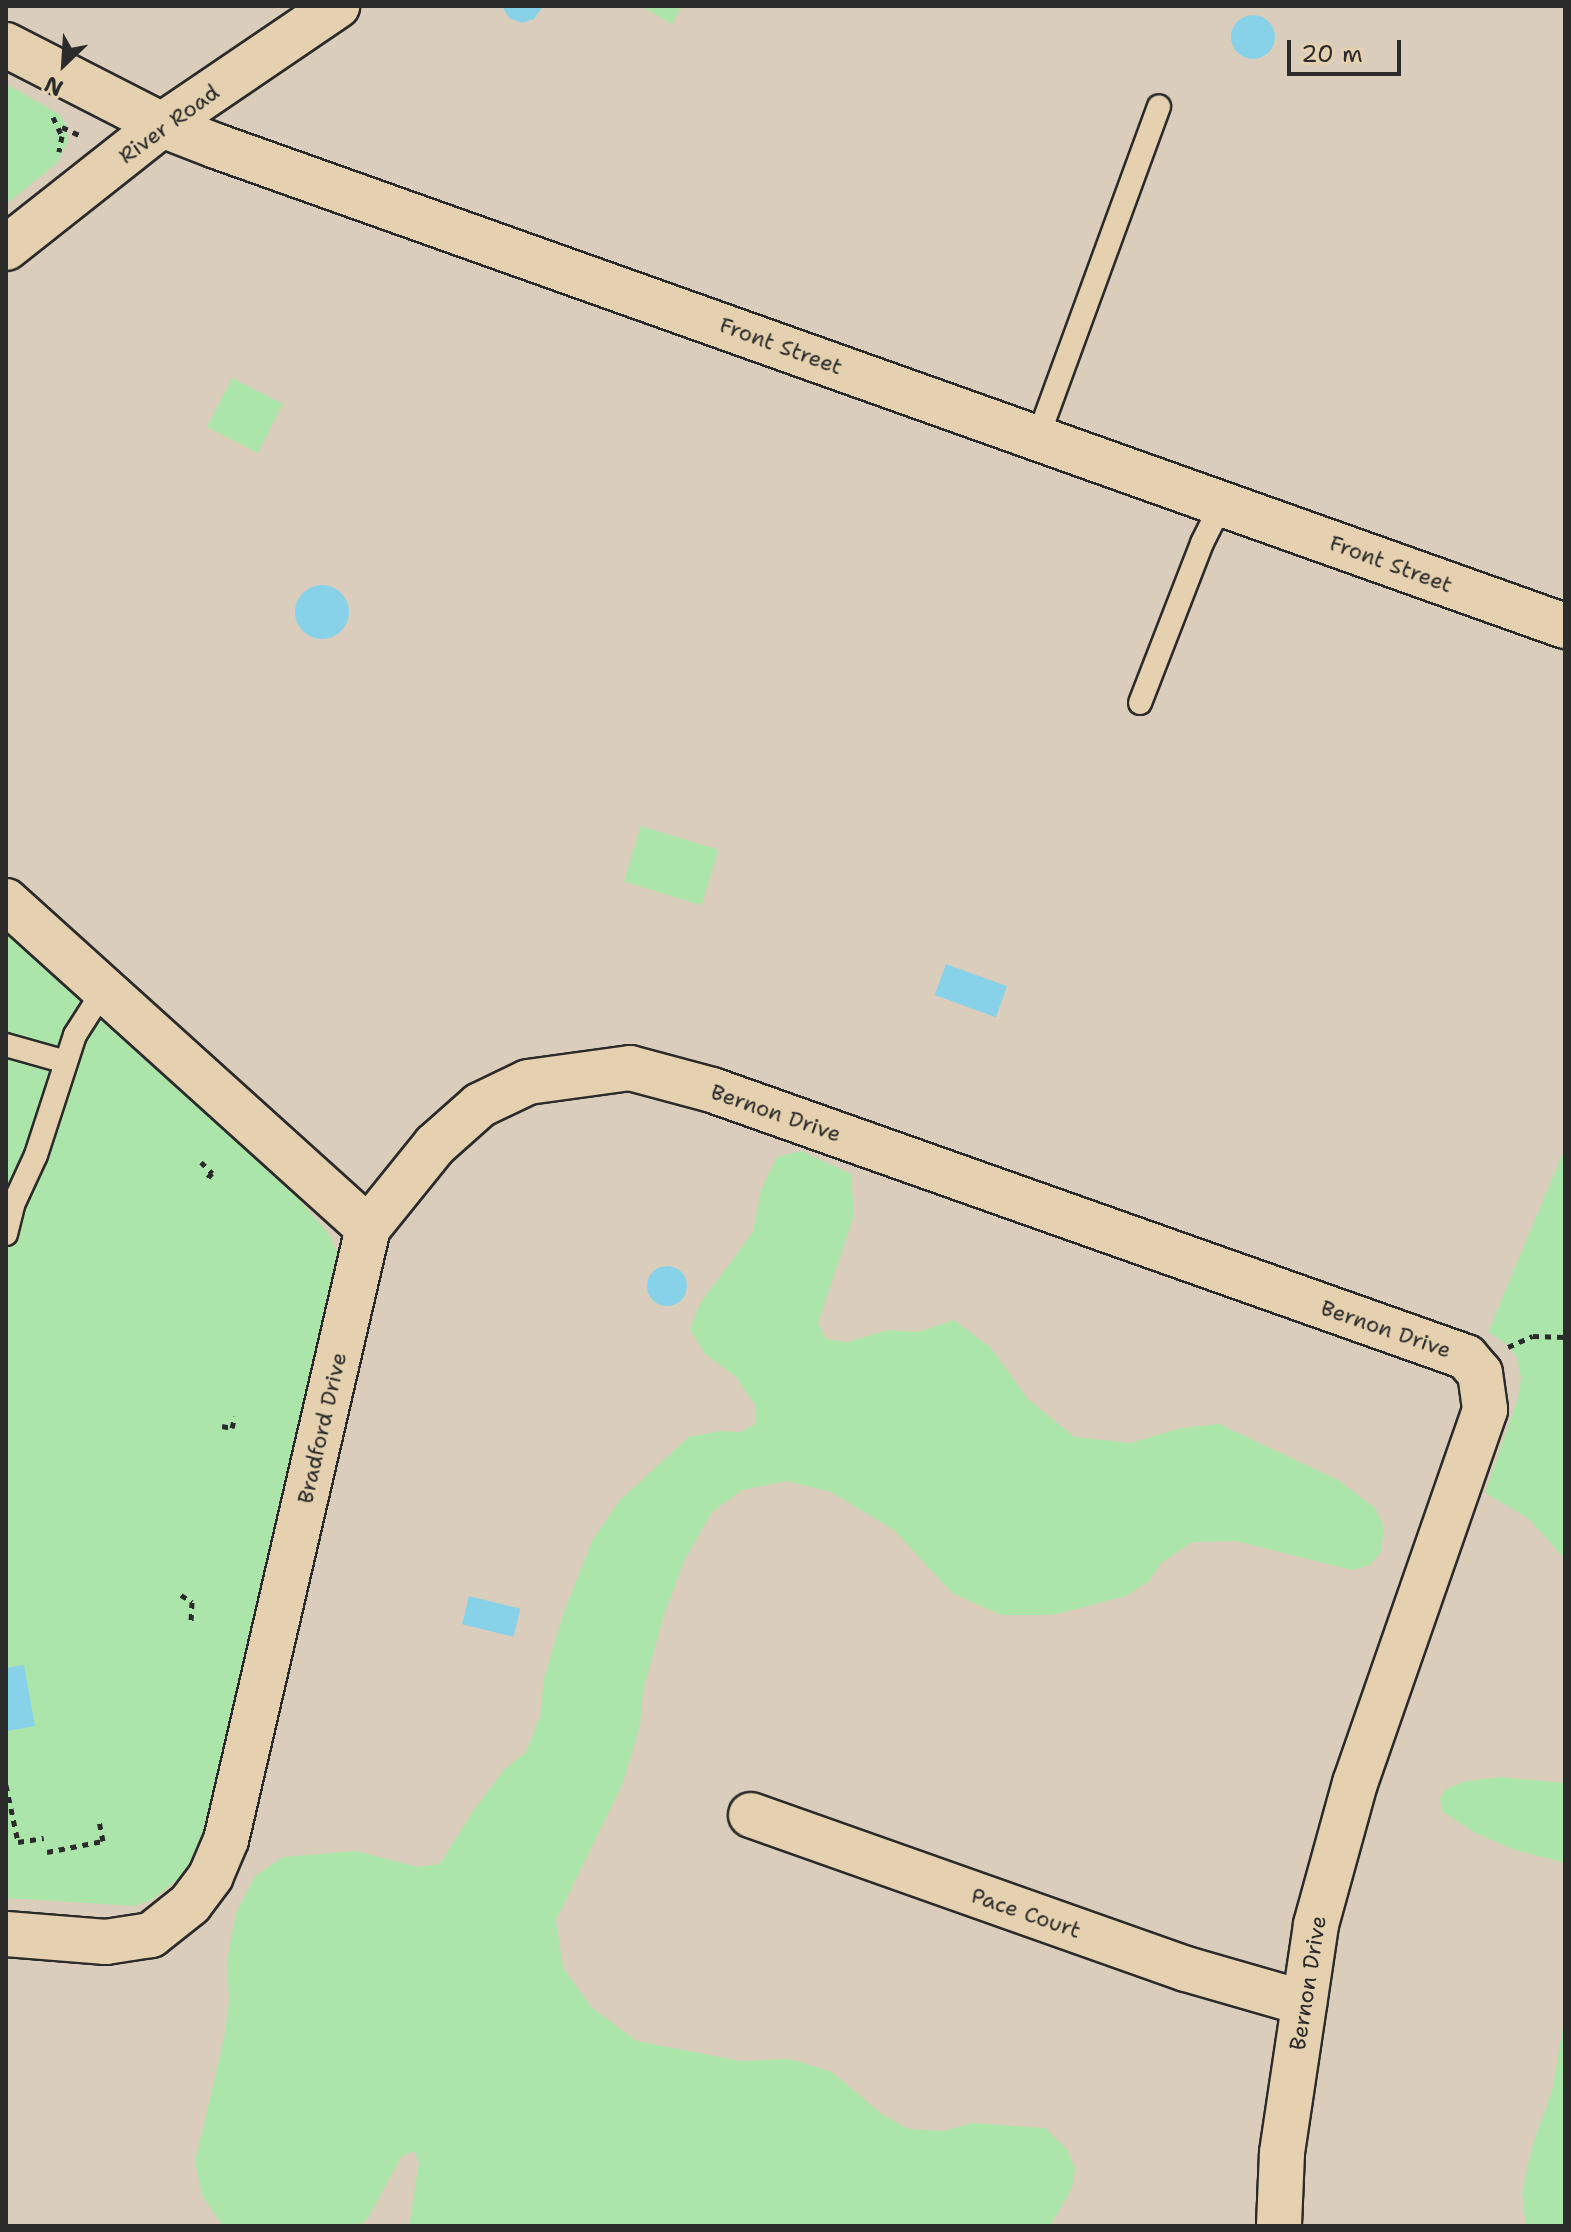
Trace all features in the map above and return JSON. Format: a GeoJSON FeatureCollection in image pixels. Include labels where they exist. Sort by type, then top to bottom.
{"type":"FeatureCollection","features":[{"type":"Feature","properties":{"kind":"street","name":"River Road"},"geometry":{"type":"LineString","coordinates":[[6,248],[162,125],[337,6]]}},
{"type":"Feature","properties":{"kind":"street","name":"Front Street"},"geometry":{"type":"LineString","coordinates":[[6,45],[162,125],[1565,626]]}},
{"type":"Feature","properties":{"kind":"street"},"geometry":{"type":"LineString","coordinates":[[6,901],[368,1228]]}},
{"type":"Feature","properties":{"kind":"street","name":"Bernon Drive"},"geometry":{"type":"LineString","coordinates":[[368,1228],[435,1145],[480,1105],[528,1082],[586,1071],[630,1068],[712,1090],[1466,1357],[1480,1373],[1485,1410],[1355,1783],[1316,1925],[1282,2153],[1279,2226]]}},
{"type":"Feature","properties":{"kind":"street","name":"Bradford Drive"},"geometry":{"type":"LineString","coordinates":[[6,1934],[106,1942],[151,1935],[190,1904],[211,1876],[226,1840],[368,1228]]}},
{"type":"Feature","properties":{"kind":"street","name":"Pace Court"},"geometry":{"type":"LineString","coordinates":[[751,1815],[1186,1969],[1304,2003]]}},
{"type":"Feature","properties":{"kind":"lane"},"geometry":{"type":"LineString","coordinates":[[1038,437],[1159,106]]}},
{"type":"Feature","properties":{"kind":"lane"},"geometry":{"type":"LineString","coordinates":[[1140,703],[1202,543],[1222,503]]}},
{"type":"Feature","properties":{"kind":"lane"},"geometry":{"type":"LineString","coordinates":[[6,1234],[13,1205],[36,1155],[75,1035],[103,991]]}},
{"type":"Feature","properties":{"kind":"lane"},"geometry":{"type":"LineString","coordinates":[[6,1045],[66,1062]]}},
{"type":"Feature","properties":{"kind":"path"},"geometry":{"type":"LineString","coordinates":[[43,111],[61,126],[60,150],[53,158]]}},
{"type":"Feature","properties":{"kind":"path"},"geometry":{"type":"LineString","coordinates":[[201,1162],[212,1173],[205,1181]]}},
{"type":"Feature","properties":{"kind":"path"},"geometry":{"type":"LineString","coordinates":[[1480,1373],[1505,1349],[1533,1336],[1565,1337]]}},
{"type":"Feature","properties":{"kind":"path"},"geometry":{"type":"LineString","coordinates":[[222,1426],[232,1428],[235,1416]]}},
{"type":"Feature","properties":{"kind":"path"},"geometry":{"type":"LineString","coordinates":[[181,1595],[192,1602],[191,1622]]}},
{"type":"Feature","properties":{"kind":"path"},"geometry":{"type":"LineString","coordinates":[[6,1785],[18,1842],[44,1838]]}},
{"type":"Feature","properties":{"kind":"path"},"geometry":{"type":"LineString","coordinates":[[47,1852],[103,1841],[99,1820]]}},
{"type":"Feature","properties":{"kind":"green space"},"geometry":{"type":"Polygon","coordinates":[[[641,6],[682,6],[672,24],[641,6]]]}},
{"type":"Feature","properties":{"kind":"green space"},"geometry":{"type":"Polygon","coordinates":[[[6,84],[59,114],[67,126],[68,141],[57,163],[6,204],[6,84]]]}},
{"type":"Feature","properties":{"kind":"green space"},"geometry":{"type":"Polygon","coordinates":[[[232,378],[283,404],[258,453],[207,427],[232,378]]]}},
{"type":"Feature","properties":{"kind":"green space"},"geometry":{"type":"Polygon","coordinates":[[[641,826],[718,850],[702,905],[624,881],[641,826]]]}},
{"type":"Feature","properties":{"kind":"green space"},"geometry":{"type":"Polygon","coordinates":[[[6,926],[296,1196],[329,1234],[339,1256],[340,1281],[204,1834],[183,1875],[153,1899],[135,1906],[6,1898],[6,926]]]}},
{"type":"Feature","properties":{"kind":"green space"},"geometry":{"type":"Polygon","coordinates":[[[1565,1148],[1565,1559],[1528,1518],[1485,1493],[1518,1398],[1521,1378],[1517,1358],[1507,1344],[1488,1332],[1565,1148]]]}},
{"type":"Feature","properties":{"kind":"green space"},"geometry":{"type":"Polygon","coordinates":[[[801,1151],[851,1174],[854,1215],[818,1323],[826,1339],[847,1342],[888,1330],[919,1332],[954,1320],[991,1348],[1027,1398],[1074,1437],[1131,1443],[1181,1428],[1219,1424],[1338,1480],[1375,1508],[1384,1527],[1381,1552],[1370,1565],[1352,1570],[1236,1541],[1192,1542],[1161,1563],[1149,1581],[1126,1596],[1053,1615],[1001,1615],[952,1593],[894,1530],[831,1492],[787,1481],[742,1490],[712,1512],[685,1559],[664,1615],[643,1691],[640,1726],[622,1785],[556,1920],[563,1968],[592,2008],[637,2041],[740,2061],[790,2059],[832,2072],[883,2115],[908,2129],[944,2131],[973,2123],[1045,2128],[1067,2150],[1075,2168],[1072,2188],[1050,2226],[409,2226],[419,2163],[414,2151],[401,2157],[368,2218],[359,2226],[223,2226],[203,2197],[195,2162],[224,2039],[229,2001],[227,1962],[236,1913],[255,1876],[283,1857],[356,1851],[418,1867],[440,1864],[475,1808],[504,1770],[526,1752],[540,1717],[544,1678],[564,1612],[592,1541],[619,1501],[689,1437],[719,1431],[740,1432],[756,1424],[755,1405],[736,1377],[705,1354],[690,1329],[699,1305],[753,1232],[761,1190],[777,1157],[801,1151]]]}},
{"type":"Feature","properties":{"kind":"green space"},"geometry":{"type":"Polygon","coordinates":[[[1502,1777],[1565,1783],[1565,1863],[1515,1850],[1475,1833],[1442,1811],[1440,1798],[1446,1789],[1466,1781],[1502,1777]]]}},
{"type":"Feature","properties":{"kind":"green space"},"geometry":{"type":"Polygon","coordinates":[[[1565,2014],[1565,2226],[1526,2226],[1522,2193],[1532,2147],[1552,2091],[1565,2014]]]}},
{"type":"Feature","properties":{"kind":"water"},"geometry":{"type":"Polygon","coordinates":[[[502,6],[543,6],[534,19],[522,23],[509,18],[502,6]]]}},
{"type":"Feature","properties":{"kind":"water"},"geometry":{"type":"Polygon","coordinates":[[[1253,15],[1268,22],[1275,37],[1268,52],[1253,59],[1238,52],[1231,37],[1238,22],[1253,15]]]}},
{"type":"Feature","properties":{"kind":"water"},"geometry":{"type":"Polygon","coordinates":[[[322,585],[341,593],[349,612],[341,631],[322,639],[303,631],[295,612],[303,593],[322,585]]]}},
{"type":"Feature","properties":{"kind":"water"},"geometry":{"type":"Polygon","coordinates":[[[946,964],[1007,986],[996,1017],[935,995],[946,964]]]}},
{"type":"Feature","properties":{"kind":"water"},"geometry":{"type":"Polygon","coordinates":[[[667,1266],[681,1272],[687,1286],[681,1300],[667,1306],[653,1300],[647,1286],[653,1272],[667,1266]]]}},
{"type":"Feature","properties":{"kind":"water"},"geometry":{"type":"Polygon","coordinates":[[[469,1596],[520,1609],[513,1637],[462,1624],[469,1596]]]}},
{"type":"Feature","properties":{"kind":"water"},"geometry":{"type":"Polygon","coordinates":[[[24,1665],[35,1726],[7,1731],[6,1668],[24,1665]]]}}]}
